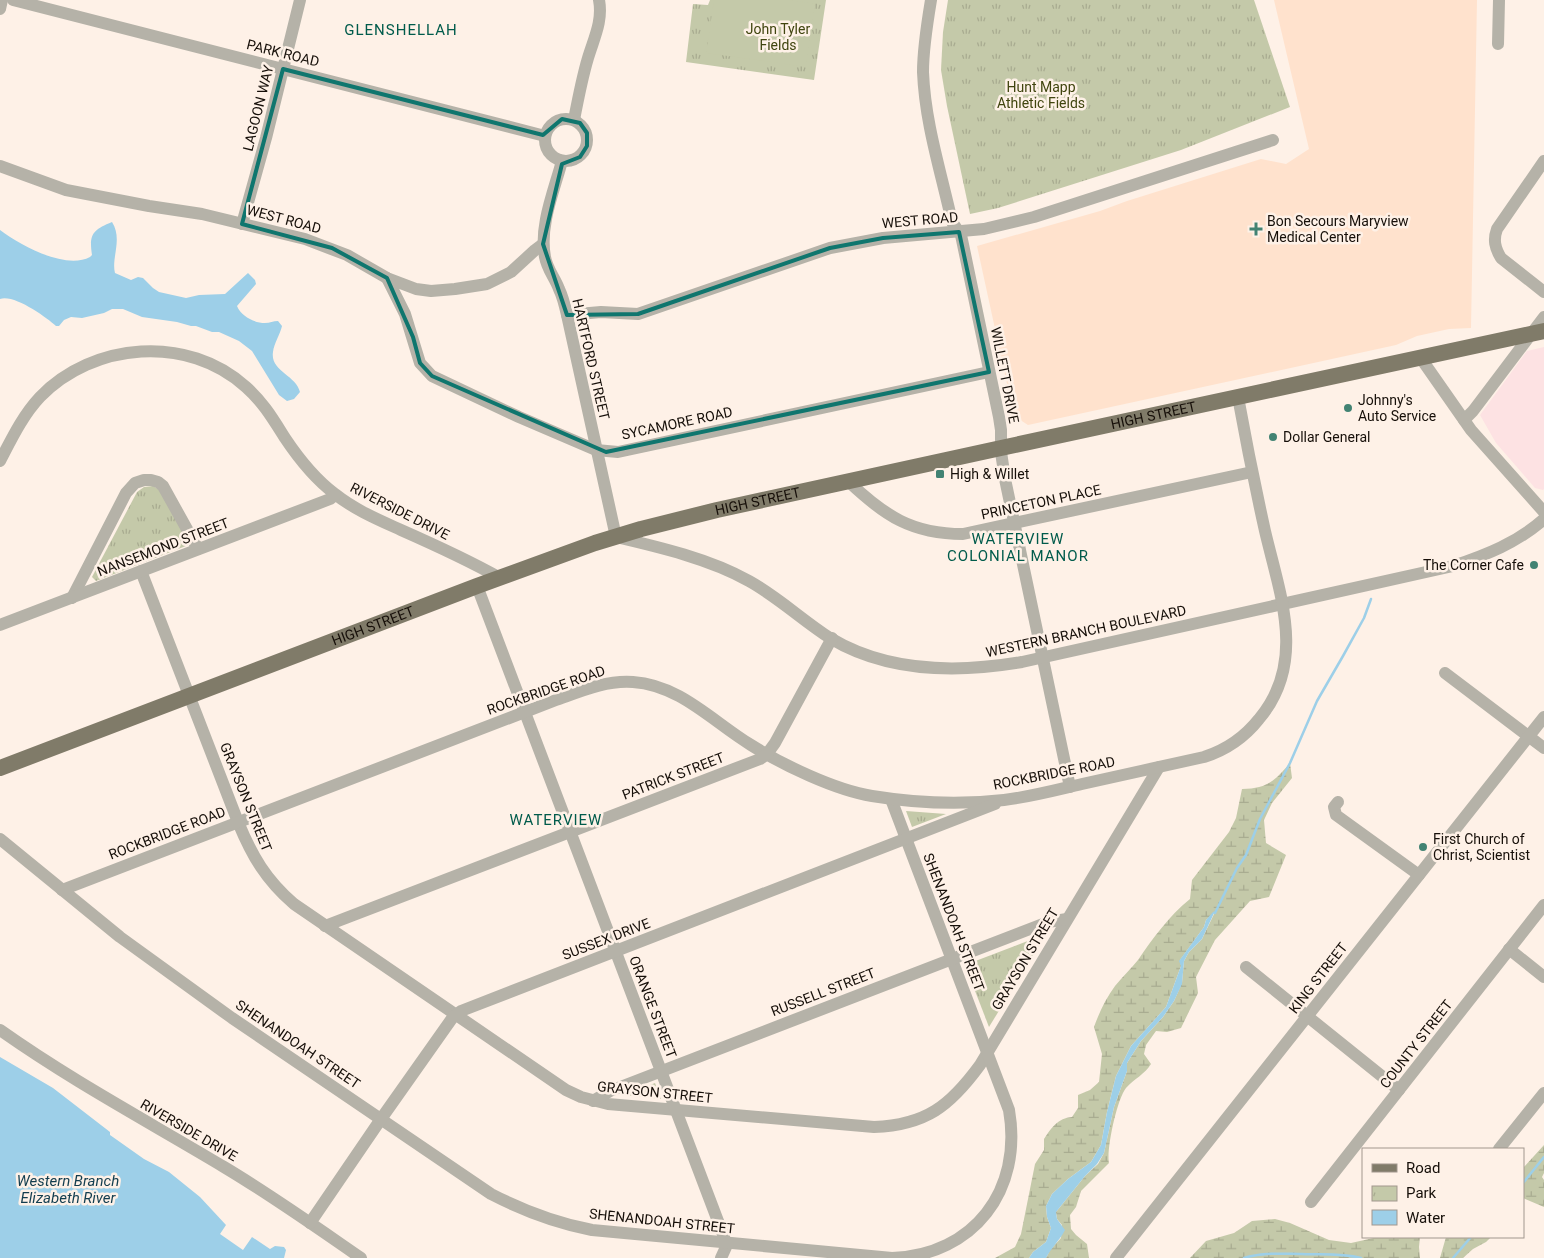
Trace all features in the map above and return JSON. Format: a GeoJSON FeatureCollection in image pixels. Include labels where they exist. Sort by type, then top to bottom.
{"type":"FeatureCollection","features":[{"type":"Feature","properties":{"kind":"main road","name":"HIGH STREET"},"geometry":{"type":"LineString","coordinates":[[0,768],[477,586],[616,537],[717,510],[1538,332]]}},
{"type":"Feature","properties":{"kind":"street"},"geometry":{"type":"LineString","coordinates":[[0,8],[2,0]]}},
{"type":"Feature","properties":{"kind":"street","name":"PARK ROAD"},"geometry":{"type":"LineString","coordinates":[[13,0],[545,136]]}},
{"type":"Feature","properties":{"kind":"street","name":"LAGOON WAY"},"geometry":{"type":"LineString","coordinates":[[242,224],[300,0]]}},
{"type":"Feature","properties":{"kind":"street"},"geometry":{"type":"LineString","coordinates":[[574,120],[583,78],[599,27],[601,15],[599,0]]}},
{"type":"Feature","properties":{"kind":"street","name":"WILLETT DRIVE"},"geometry":{"type":"LineString","coordinates":[[931,0],[923,52],[925,100],[952,222],[959,232],[989,372],[1001,430],[1005,479],[1070,787]]}},
{"type":"Feature","properties":{"kind":"street"},"geometry":{"type":"LineString","coordinates":[[1498,44],[1499,0]]}},
{"type":"Feature","properties":{"kind":"street"},"geometry":{"type":"LineString","coordinates":[[562,119],[574,120],[584,128],[587,134],[587,146],[580,157],[575,160],[562,162],[550,155],[545,142],[545,136],[547,130],[556,121],[562,119]]}},
{"type":"Feature","properties":{"kind":"street","name":"WEST ROAD"},"geometry":{"type":"LineString","coordinates":[[567,315],[601,312],[638,314],[830,248],[882,238],[984,229],[1036,216],[1273,140]]}},
{"type":"Feature","properties":{"kind":"street"},"geometry":{"type":"LineString","coordinates":[[1544,161],[1494,236],[1495,246],[1501,258],[1544,292]]}},
{"type":"Feature","properties":{"kind":"street","name":"HARTFORD STREET"},"geometry":{"type":"LineString","coordinates":[[562,162],[549,208],[543,244],[549,269],[559,288],[567,315],[616,537]]}},
{"type":"Feature","properties":{"kind":"street","name":"WEST ROAD"},"geometry":{"type":"LineString","coordinates":[[0,166],[75,192],[202,214],[305,239],[332,248],[387,278],[416,289],[431,291],[474,287],[498,279],[511,272],[543,244]]}},
{"type":"Feature","properties":{"kind":"street","name":"SYCAMORE ROAD"},"geometry":{"type":"LineString","coordinates":[[387,278],[405,314],[420,363],[432,376],[518,417],[596,450],[618,452],[989,372]]}},
{"type":"Feature","properties":{"kind":"street"},"geometry":{"type":"LineString","coordinates":[[1464,420],[1538,332],[1544,317]]}},
{"type":"Feature","properties":{"kind":"street","name":"RIVERSIDE DRIVE"},"geometry":{"type":"LineString","coordinates":[[0,460],[26,413],[40,397],[67,374],[102,358],[124,352],[168,352],[195,358],[218,367],[245,386],[269,412],[302,462],[335,494],[368,515],[500,578]]}},
{"type":"Feature","properties":{"kind":"street"},"geometry":{"type":"LineString","coordinates":[[1420,357],[1464,420],[1544,512]]}},
{"type":"Feature","properties":{"kind":"street","name":"ROCKBRIDGE ROAD"},"geometry":{"type":"LineString","coordinates":[[62,890],[525,712],[614,682],[651,684],[681,697],[750,745],[767,754],[832,784],[870,796],[891,799],[941,802],[1004,800],[1070,787],[1216,753],[1242,738],[1263,715],[1279,688],[1286,664],[1286,629],[1282,604],[1252,472],[1238,397]]}},
{"type":"Feature","properties":{"kind":"street","name":"PRINCETON PLACE"},"geometry":{"type":"LineString","coordinates":[[849,482],[882,511],[913,527],[929,532],[963,534],[1252,472]]}},
{"type":"Feature","properties":{"kind":"street"},"geometry":{"type":"LineString","coordinates":[[72,598],[126,493],[136,483],[151,480],[163,486],[198,549]]}},
{"type":"Feature","properties":{"kind":"street","name":"NANSEMOND STREET"},"geometry":{"type":"LineString","coordinates":[[0,625],[330,499],[335,494]]}},
{"type":"Feature","properties":{"kind":"street","name":"WESTERN BRANCH BOULEVARD"},"geometry":{"type":"LineString","coordinates":[[616,537],[705,562],[729,571],[766,592],[797,616],[832,638],[860,652],[917,667],[966,669],[1044,657],[1469,561],[1509,544],[1534,528],[1544,519]]}},
{"type":"Feature","properties":{"kind":"street","name":"GRAYSON STREET"},"geometry":{"type":"LineString","coordinates":[[140,572],[238,822],[257,862],[269,880],[294,904],[325,926],[566,1090],[594,1101],[608,1104],[874,1127],[890,1126],[918,1120],[944,1106],[971,1078],[1159,767]]}},
{"type":"Feature","properties":{"kind":"street","name":"ORANGE STREET"},"geometry":{"type":"LineString","coordinates":[[477,586],[726,1242]]}},
{"type":"Feature","properties":{"kind":"street","name":"PATRICK STREET"},"geometry":{"type":"LineString","coordinates":[[325,926],[760,759],[776,743],[832,638]]}},
{"type":"Feature","properties":{"kind":"street"},"geometry":{"type":"LineString","coordinates":[[1446,673],[1544,748]]}},
{"type":"Feature","properties":{"kind":"street","name":"KING STREET"},"geometry":{"type":"LineString","coordinates":[[1116,1258],[1544,717]]}},
{"type":"Feature","properties":{"kind":"street","name":"SHENANDOAH STREET"},"geometry":{"type":"LineString","coordinates":[[0,839],[114,933],[218,1008],[492,1194],[535,1215],[566,1225],[592,1230],[892,1258],[910,1257],[938,1250],[969,1231],[980,1221],[998,1195],[1004,1181],[1009,1161],[1011,1131],[1009,1110],[891,799]]}},
{"type":"Feature","properties":{"kind":"street","name":"SUSSEX DRIVE"},"geometry":{"type":"LineString","coordinates":[[310,1223],[455,1015],[461,1011],[1004,800]]}},
{"type":"Feature","properties":{"kind":"street"},"geometry":{"type":"LineString","coordinates":[[1338,802],[1334,808],[1336,815],[1419,875]]}},
{"type":"Feature","properties":{"kind":"street","name":"COUNTY STREET"},"geometry":{"type":"LineString","coordinates":[[1311,1202],[1544,905]]}},
{"type":"Feature","properties":{"kind":"street","name":"RUSSELL STREET"},"geometry":{"type":"LineString","coordinates":[[594,1101],[610,1091],[1048,922],[1067,919]]}},
{"type":"Feature","properties":{"kind":"street"},"geometry":{"type":"LineString","coordinates":[[1509,949],[1544,977]]}},
{"type":"Feature","properties":{"kind":"street"},"geometry":{"type":"LineString","coordinates":[[1246,967],[1400,1090]]}},
{"type":"Feature","properties":{"kind":"street","name":"RIVERSIDE DRIVE"},"geometry":{"type":"LineString","coordinates":[[0,1030],[36,1056],[91,1090],[225,1168],[361,1258]]}},
{"type":"Feature","properties":{"kind":"street"},"geometry":{"type":"LineString","coordinates":[[1499,1148],[1544,1093]]}},
{"type":"Feature","properties":{"kind":"street"},"geometry":{"type":"LineString","coordinates":[[721,1258],[724,1254],[726,1242]]}},
{"type":"Feature","properties":{"kind":"highlighted area"},"geometry":{"type":"Polygon","coordinates":[[[283,69],[543,135],[562,119],[580,123],[587,133],[587,146],[580,157],[562,164],[543,244],[567,315],[638,314],[830,248],[883,238],[959,232],[989,372],[606,452],[432,376],[420,363],[413,337],[387,278],[332,248],[242,224],[283,69]]]}},
{"type":"Feature","properties":{"kind":"shaded area","name":"Bon Secours Maryview Medical Center"},"geometry":{"type":"Polygon","coordinates":[[[1274,0],[1477,0],[1471,328],[1449,329],[1417,336],[1396,345],[1028,425],[1014,416],[977,246],[1100,211],[1261,159],[1286,164],[1309,149],[1274,0]]]}},
{"type":"Feature","properties":{"kind":"shaded area"},"geometry":{"type":"Polygon","coordinates":[[[1544,347],[1543,490],[1535,488],[1496,443],[1480,415],[1527,351],[1544,347]]]}},
{"type":"Feature","properties":{"kind":"green space","name":"John Tyler Fields"},"geometry":{"type":"Polygon","coordinates":[[[710,0],[826,0],[814,80],[686,62],[693,4],[708,5],[710,0]]]}},
{"type":"Feature","properties":{"kind":"green space","name":"John Tyler Fields"},"geometry":{"type":"Polygon","coordinates":[[[714,0],[790,0],[815,4],[806,67],[706,53],[714,0]]]}},
{"type":"Feature","properties":{"kind":"green space","name":"Hunt Mapp Athletic Fields"},"geometry":{"type":"Polygon","coordinates":[[[948,0],[1254,0],[1290,107],[1181,150],[998,208],[970,214],[941,70],[943,32],[948,0]]]}},
{"type":"Feature","properties":{"kind":"green space"},"geometry":{"type":"Polygon","coordinates":[[[153,486],[161,491],[191,544],[96,581],[92,577],[137,492],[144,487],[153,486]]]}},
{"type":"Feature","properties":{"kind":"green space"},"geometry":{"type":"Polygon","coordinates":[[[1290,763],[1292,778],[1272,803],[1264,820],[1266,843],[1286,855],[1269,897],[1250,901],[1215,940],[1196,977],[1198,993],[1181,1028],[1167,1032],[1156,1031],[1146,1045],[1144,1054],[1151,1064],[1146,1071],[1126,1088],[1119,1103],[1111,1136],[1108,1156],[1109,1163],[1081,1191],[1076,1207],[1070,1215],[1071,1229],[1087,1244],[1089,1258],[1046,1258],[1050,1250],[1061,1238],[1062,1225],[1057,1219],[1056,1212],[1085,1176],[1098,1164],[1104,1153],[1114,1107],[1127,1071],[1127,1063],[1141,1041],[1163,1017],[1174,1001],[1182,983],[1184,961],[1189,952],[1202,939],[1215,912],[1206,920],[1204,927],[1180,960],[1181,966],[1166,1007],[1131,1046],[1116,1076],[1101,1145],[1091,1162],[1052,1194],[1046,1206],[1051,1228],[1046,1242],[1033,1252],[1029,1258],[995,1258],[1015,1247],[1021,1234],[1035,1164],[1044,1150],[1044,1139],[1052,1127],[1063,1119],[1072,1117],[1078,1108],[1078,1095],[1090,1090],[1099,1082],[1102,1054],[1094,1027],[1100,1011],[1118,983],[1162,928],[1190,899],[1192,880],[1229,832],[1236,818],[1242,789],[1264,786],[1280,775],[1290,763]]]}},
{"type":"Feature","properties":{"kind":"green space"},"geometry":{"type":"Polygon","coordinates":[[[906,811],[946,814],[912,827],[906,811]]]}},
{"type":"Feature","properties":{"kind":"green space"},"geometry":{"type":"Polygon","coordinates":[[[1046,934],[989,1027],[965,965],[1046,934]]]}},
{"type":"Feature","properties":{"kind":"green space"},"geometry":{"type":"Polygon","coordinates":[[[655,1083],[661,1099],[625,1095],[655,1083]]]}},
{"type":"Feature","properties":{"kind":"green space"},"geometry":{"type":"Polygon","coordinates":[[[1544,1145],[1544,1173],[1542,1177],[1544,1180],[1544,1207],[1524,1198],[1524,1167],[1544,1145]]]}},
{"type":"Feature","properties":{"kind":"green space"},"geometry":{"type":"Polygon","coordinates":[[[1275,1219],[1290,1223],[1329,1240],[1351,1243],[1374,1238],[1420,1238],[1420,1258],[1190,1258],[1206,1241],[1234,1233],[1252,1221],[1275,1219]]]}},
{"type":"Feature","properties":{"kind":"green space"},"geometry":{"type":"Polygon","coordinates":[[[1446,1238],[1490,1238],[1463,1258],[1440,1258],[1446,1238]]]}},
{"type":"Feature","properties":{"kind":"water"},"geometry":{"type":"Polygon","coordinates":[[[112,222],[117,235],[114,261],[115,273],[131,280],[138,277],[143,278],[159,292],[186,298],[199,295],[225,294],[248,273],[255,280],[256,284],[237,306],[245,316],[252,320],[261,323],[278,321],[282,326],[273,352],[273,358],[279,369],[298,386],[300,392],[294,399],[287,401],[279,395],[252,351],[239,341],[219,332],[212,332],[177,322],[142,317],[123,309],[112,309],[104,313],[82,318],[71,317],[64,320],[59,326],[56,326],[38,312],[21,303],[6,298],[0,299],[0,230],[43,254],[68,260],[80,260],[92,255],[91,243],[93,234],[112,222]]]}},
{"type":"Feature","properties":{"kind":"water"},"geometry":{"type":"Polygon","coordinates":[[[1215,911],[1202,939],[1189,952],[1184,961],[1182,984],[1174,1001],[1163,1017],[1141,1041],[1127,1063],[1127,1071],[1114,1107],[1104,1153],[1097,1164],[1056,1212],[1057,1219],[1065,1230],[1046,1258],[1029,1258],[1033,1252],[1046,1242],[1051,1228],[1046,1206],[1052,1194],[1091,1162],[1101,1145],[1116,1076],[1131,1046],[1166,1007],[1181,966],[1179,961],[1204,927],[1206,920],[1215,911]]]}},
{"type":"Feature","properties":{"kind":"water","name":"Western Branch Elizabeth River"},"geometry":{"type":"Polygon","coordinates":[[[0,1057],[53,1088],[110,1132],[110,1135],[144,1159],[169,1172],[200,1197],[226,1225],[220,1234],[243,1250],[252,1237],[270,1249],[275,1246],[284,1247],[286,1250],[284,1258],[0,1258],[0,1057]]]}},
{"type":"Feature","properties":{"kind":"waterway"},"geometry":{"type":"LineString","coordinates":[[1215,913],[1237,868],[1246,855],[1260,819],[1290,763],[1317,701],[1364,618],[1371,599]]}},
{"type":"Feature","properties":{"kind":"waterway"},"geometry":{"type":"LineString","coordinates":[[1524,1182],[1544,1157]]}},
{"type":"Feature","properties":{"kind":"waterway"},"geometry":{"type":"LineString","coordinates":[[1453,1258],[1470,1238]]}},
{"type":"Feature","properties":{"kind":"waterway"},"geometry":{"type":"LineString","coordinates":[[1244,1258],[1280,1254],[1339,1255],[1361,1258]]}},
{"type":"Feature","properties":{"kind":"place","name":"Bon Secours Maryview Medical Center"},"geometry":{"type":"Point","coordinates":[1256,229]}},
{"type":"Feature","properties":{"kind":"place","name":"Johnny's Auto Service"},"geometry":{"type":"Point","coordinates":[1348,408]}},
{"type":"Feature","properties":{"kind":"place","name":"Dollar General"},"geometry":{"type":"Point","coordinates":[1273,437]}},
{"type":"Feature","properties":{"kind":"place","name":"High & Willet"},"geometry":{"type":"Point","coordinates":[940,474]}},
{"type":"Feature","properties":{"kind":"place","name":"The Corner Cafe"},"geometry":{"type":"Point","coordinates":[1534,565]}},
{"type":"Feature","properties":{"kind":"place","name":"First Church of Christ, Scientist"},"geometry":{"type":"Point","coordinates":[1423,847]}},
{"type":"Feature","properties":{"kind":"district","name":"GLENSHELLAH"},"geometry":{"type":"Point","coordinates":[401,30]}},
{"type":"Feature","properties":{"kind":"district","name":"WATERVIEW COLONIAL MANOR"},"geometry":{"type":"Point","coordinates":[1018,548]}},
{"type":"Feature","properties":{"kind":"district","name":"WATERVIEW"},"geometry":{"type":"Point","coordinates":[556,820]}}]}
